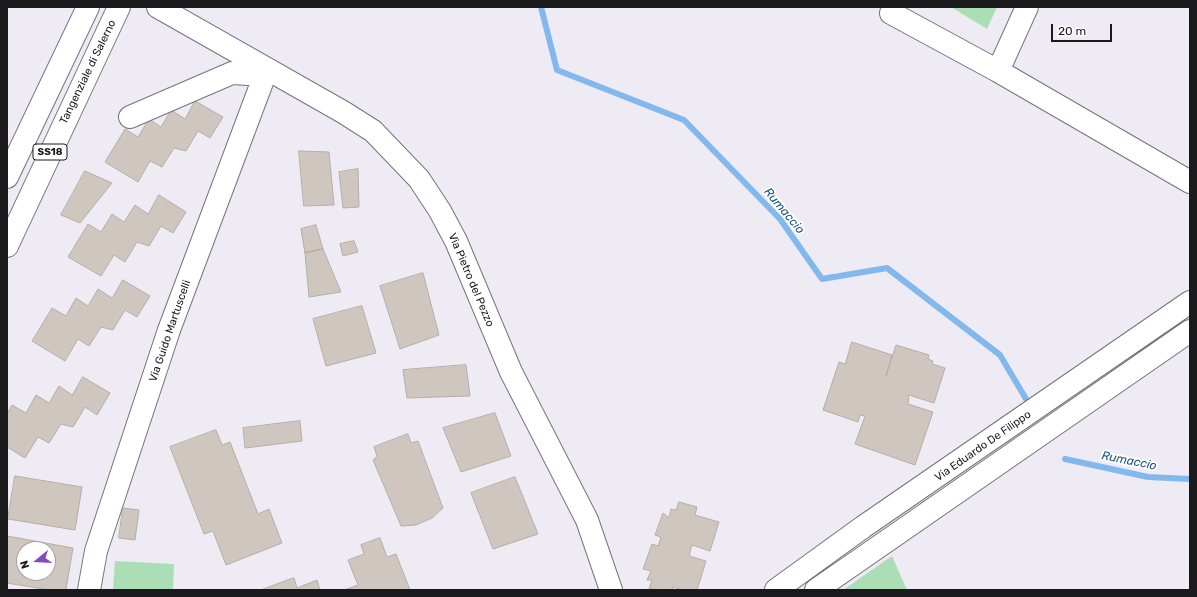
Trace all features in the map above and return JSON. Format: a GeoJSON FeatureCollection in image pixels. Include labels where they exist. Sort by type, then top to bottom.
{"type":"FeatureCollection","features":[{"type":"Feature","properties":{"kind":"main road","name":"SS18"},"geometry":{"type":"LineString","coordinates":[[7,177],[88,7]]}},
{"type":"Feature","properties":{"kind":"main road","name":"Tangenziale di Salerno"},"geometry":{"type":"LineString","coordinates":[[7,246],[119,7]]}},
{"type":"Feature","properties":{"kind":"main road","name":"Via Pietro del Pezzo"},"geometry":{"type":"LineString","coordinates":[[158,7],[185,14],[266,72],[373,132],[420,180],[440,211],[456,241],[511,372],[587,520],[612,590]]}},
{"type":"Feature","properties":{"kind":"main road"},"geometry":{"type":"LineString","coordinates":[[998,71],[1027,7]]}},
{"type":"Feature","properties":{"kind":"main road"},"geometry":{"type":"LineString","coordinates":[[891,14],[998,71],[1190,182]]}},
{"type":"Feature","properties":{"kind":"main road"},"geometry":{"type":"LineString","coordinates":[[130,117],[232,73],[266,72]]}},
{"type":"Feature","properties":{"kind":"main road","name":"Via Guido Martuscelli"},"geometry":{"type":"LineString","coordinates":[[89,590],[96,551],[169,330],[266,72]]}},
{"type":"Feature","properties":{"kind":"main road","name":"Via Eduardo De Filippo"},"geometry":{"type":"LineString","coordinates":[[776,590],[863,527],[1190,302]]}},
{"type":"Feature","properties":{"kind":"main road"},"geometry":{"type":"LineString","coordinates":[[816,590],[1190,331]]}},
{"type":"Feature","properties":{"kind":"main road","name":"Via Pietro del Pezzo"},"geometry":{"type":"LineString","coordinates":[[599,554],[602,590]]}},
{"type":"Feature","properties":{"kind":"green space"},"geometry":{"type":"Polygon","coordinates":[[[951,7],[997,7],[987,29],[951,7]]]}},
{"type":"Feature","properties":{"kind":"green space"},"geometry":{"type":"Polygon","coordinates":[[[892,556],[907,590],[843,590],[892,556]]]}},
{"type":"Feature","properties":{"kind":"green space"},"geometry":{"type":"Polygon","coordinates":[[[115,561],[174,564],[173,590],[113,590],[115,561]]]}},
{"type":"Feature","properties":{"kind":"building"},"geometry":{"type":"Polygon","coordinates":[[[195,101],[223,117],[210,138],[198,131],[186,151],[174,148],[162,167],[150,161],[138,182],[105,162],[125,129],[138,137],[149,119],[161,127],[171,110],[185,119],[195,101]]]}},
{"type":"Feature","properties":{"kind":"building"},"geometry":{"type":"Polygon","coordinates":[[[299,151],[329,152],[334,205],[304,206],[299,151]]]}},
{"type":"Feature","properties":{"kind":"building"},"geometry":{"type":"Polygon","coordinates":[[[358,169],[359,207],[343,208],[339,172],[358,169]]]}},
{"type":"Feature","properties":{"kind":"building"},"geometry":{"type":"Polygon","coordinates":[[[85,171],[112,183],[80,223],[61,215],[85,171]]]}},
{"type":"Feature","properties":{"kind":"building"},"geometry":{"type":"Polygon","coordinates":[[[159,195],[186,212],[173,233],[161,226],[149,246],[137,242],[125,262],[114,255],[101,276],[68,257],[88,224],[101,232],[112,214],[124,222],[135,205],[148,214],[159,195]]]}},
{"type":"Feature","properties":{"kind":"building"},"geometry":{"type":"Polygon","coordinates":[[[316,225],[323,249],[305,253],[301,229],[316,225]]]}},
{"type":"Feature","properties":{"kind":"building"},"geometry":{"type":"Polygon","coordinates":[[[354,241],[358,252],[343,256],[340,244],[354,241]]]}},
{"type":"Feature","properties":{"kind":"building"},"geometry":{"type":"Polygon","coordinates":[[[323,249],[341,292],[309,297],[305,253],[323,249]]]}},
{"type":"Feature","properties":{"kind":"building"},"geometry":{"type":"Polygon","coordinates":[[[423,273],[439,335],[400,349],[380,286],[423,273]]]}},
{"type":"Feature","properties":{"kind":"building"},"geometry":{"type":"Polygon","coordinates":[[[123,280],[150,296],[137,317],[125,310],[113,330],[101,327],[89,346],[78,339],[65,361],[32,341],[52,308],[66,316],[76,298],[88,306],[98,289],[112,298],[123,280]]]}},
{"type":"Feature","properties":{"kind":"building"},"geometry":{"type":"Polygon","coordinates":[[[362,306],[376,353],[326,366],[313,319],[362,306]]]}},
{"type":"Feature","properties":{"kind":"building"},"geometry":{"type":"Polygon","coordinates":[[[852,342],[892,355],[886,376],[896,345],[929,355],[928,359],[933,361],[932,364],[945,368],[934,403],[909,395],[908,404],[933,412],[915,465],[855,444],[865,416],[860,415],[858,422],[823,410],[839,362],[845,364],[852,342]]]}},
{"type":"Feature","properties":{"kind":"building"},"geometry":{"type":"Polygon","coordinates":[[[466,365],[470,396],[407,398],[403,370],[466,365]]]}},
{"type":"Feature","properties":{"kind":"building"},"geometry":{"type":"Polygon","coordinates":[[[83,377],[110,393],[97,415],[85,407],[73,427],[61,424],[49,443],[38,437],[25,458],[7,447],[7,414],[12,405],[26,413],[36,395],[49,403],[59,386],[72,395],[83,377]]]}},
{"type":"Feature","properties":{"kind":"building"},"geometry":{"type":"Polygon","coordinates":[[[495,413],[511,456],[461,472],[443,428],[495,413]]]}},
{"type":"Feature","properties":{"kind":"building"},"geometry":{"type":"Polygon","coordinates":[[[300,421],[302,441],[245,448],[243,428],[300,421]]]}},
{"type":"Feature","properties":{"kind":"building"},"geometry":{"type":"Polygon","coordinates":[[[216,430],[222,445],[230,442],[258,514],[269,509],[282,543],[226,565],[213,531],[204,534],[170,447],[216,430]]]}},
{"type":"Feature","properties":{"kind":"building"},"geometry":{"type":"Polygon","coordinates":[[[408,434],[411,443],[418,441],[443,508],[432,518],[416,525],[401,526],[373,460],[377,456],[374,447],[408,434]]]}},
{"type":"Feature","properties":{"kind":"building"},"geometry":{"type":"Polygon","coordinates":[[[15,476],[82,487],[75,530],[8,519],[15,476]]]}},
{"type":"Feature","properties":{"kind":"building"},"geometry":{"type":"Polygon","coordinates":[[[515,477],[538,534],[493,549],[471,493],[515,477]]]}},
{"type":"Feature","properties":{"kind":"building"},"geometry":{"type":"Polygon","coordinates":[[[679,502],[697,507],[695,515],[719,522],[710,551],[692,545],[689,556],[706,561],[697,590],[683,590],[673,587],[672,590],[649,589],[652,580],[647,580],[651,571],[643,569],[652,544],[658,546],[661,537],[655,535],[663,513],[669,518],[671,509],[676,510],[679,502]]]}},
{"type":"Feature","properties":{"kind":"building"},"geometry":{"type":"Polygon","coordinates":[[[123,508],[139,510],[135,540],[119,538],[123,508]]]}},
{"type":"Feature","properties":{"kind":"building"},"geometry":{"type":"Polygon","coordinates":[[[7,536],[34,541],[16,541],[16,581],[56,581],[56,545],[73,548],[66,590],[49,590],[7,583],[7,536]]]}},
{"type":"Feature","properties":{"kind":"building"},"geometry":{"type":"Polygon","coordinates":[[[380,538],[387,557],[396,554],[410,590],[344,590],[358,585],[348,560],[364,554],[361,545],[380,538]]]}},
{"type":"Feature","properties":{"kind":"building"},"geometry":{"type":"Polygon","coordinates":[[[294,578],[297,588],[317,580],[320,590],[261,590],[294,578]]]}},
{"type":"Feature","properties":{"kind":"waterway","name":"Rumaccio"},"geometry":{"type":"LineString","coordinates":[[541,7],[557,70],[684,120],[780,219],[822,279],[887,268],[1000,355],[1026,399]]}},
{"type":"Feature","properties":{"kind":"waterway","name":"Rumaccio"},"geometry":{"type":"LineString","coordinates":[[1065,459],[1148,477],[1190,479]]}}]}
